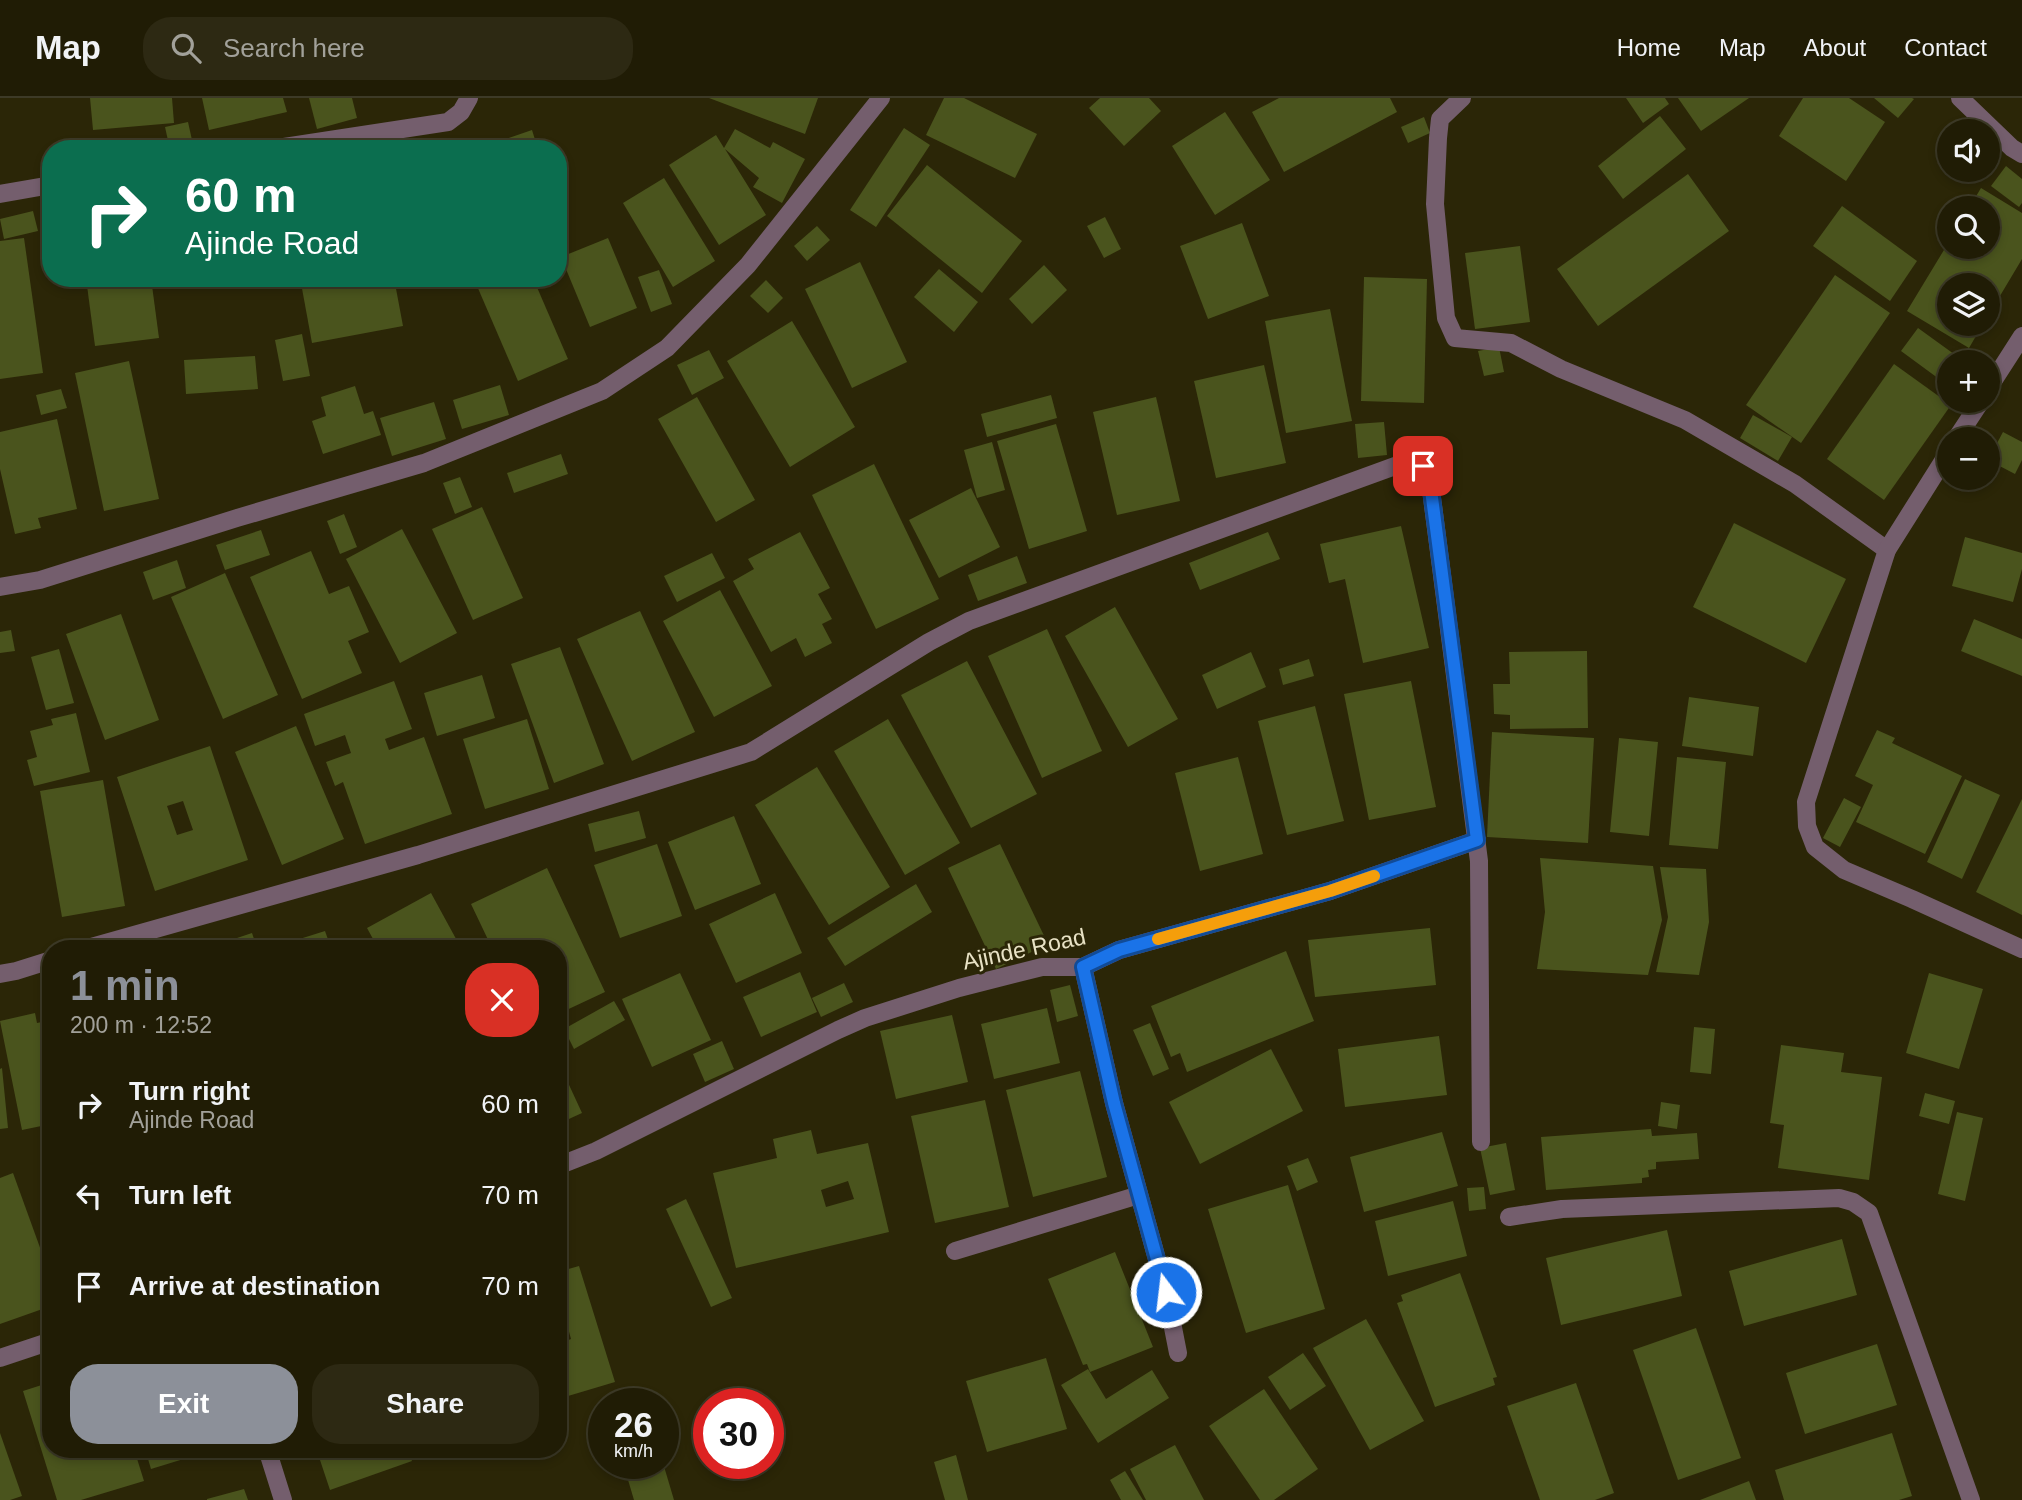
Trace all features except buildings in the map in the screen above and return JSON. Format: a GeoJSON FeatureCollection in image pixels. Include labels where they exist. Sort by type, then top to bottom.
{"type":"FeatureCollection","features":[{"type":"Feature","properties":{"kind":"street"},"geometry":{"type":"LineString","coordinates":[[328,140],[448,121],[461,112],[469,98]]}},
{"type":"Feature","properties":{"kind":"street"},"geometry":{"type":"LineString","coordinates":[[0,587],[40,580],[424,463],[602,391],[667,348],[748,265],[881,98]]}},
{"type":"Feature","properties":{"kind":"street"},"geometry":{"type":"LineString","coordinates":[[1462,98],[1440,119],[1435,204],[1446,318],[1455,338],[1511,343],[1561,369],[1685,420],[1795,484],[1887,550]]}},
{"type":"Feature","properties":{"kind":"street"},"geometry":{"type":"LineString","coordinates":[[1960,98],[2012,148],[2022,154]]}},
{"type":"Feature","properties":{"kind":"street"},"geometry":{"type":"LineString","coordinates":[[0,194],[42,187]]}},
{"type":"Feature","properties":{"kind":"street"},"geometry":{"type":"LineString","coordinates":[[2000,370],[2022,336]]}},
{"type":"Feature","properties":{"kind":"street"},"geometry":{"type":"LineString","coordinates":[[116,940],[418,855],[751,752],[929,642],[969,621],[1406,463],[1423,466],[1431,490],[1477,840],[1481,1142]]}},
{"type":"Feature","properties":{"kind":"street"},"geometry":{"type":"LineString","coordinates":[[1937,471],[1887,550],[1806,802],[1807,826],[1815,847],[1844,870],[2022,949]]}},
{"type":"Feature","properties":{"kind":"street","name":"Ajinde Road"},"geometry":{"type":"LineString","coordinates":[[567,1163],[596,1152],[865,1018],[959,988],[1042,967],[1083,967],[1119,950],[1330,891],[1477,840]]}},
{"type":"Feature","properties":{"kind":"street"},"geometry":{"type":"LineString","coordinates":[[0,974],[42,963]]}},
{"type":"Feature","properties":{"kind":"street"},"geometry":{"type":"LineString","coordinates":[[1083,967],[1114,1103],[1166,1292],[1178,1353]]}},
{"type":"Feature","properties":{"kind":"street"},"geometry":{"type":"LineString","coordinates":[[955,1251],[1139,1195]]}},
{"type":"Feature","properties":{"kind":"street"},"geometry":{"type":"LineString","coordinates":[[1508,1217],[1589,1207],[1820,1198],[1839,1198],[1853,1202],[1868,1213],[1971,1500]]}},
{"type":"Feature","properties":{"kind":"street"},"geometry":{"type":"LineString","coordinates":[[0,1358],[42,1344]]}},
{"type":"Feature","properties":{"kind":"street"},"geometry":{"type":"LineString","coordinates":[[270,1458],[283,1500]]}},
{"type":"Feature","properties":{"kind":"slow traffic"},"geometry":{"type":"LineString","coordinates":[[1158,939],[1374,876]]}},
{"type":"Feature","properties":{"kind":"route"},"geometry":{"type":"LineString","coordinates":[[1166,1292],[1114,1103],[1083,967],[1119,950],[1330,891],[1477,840],[1431,490],[1423,466]]}}]}
